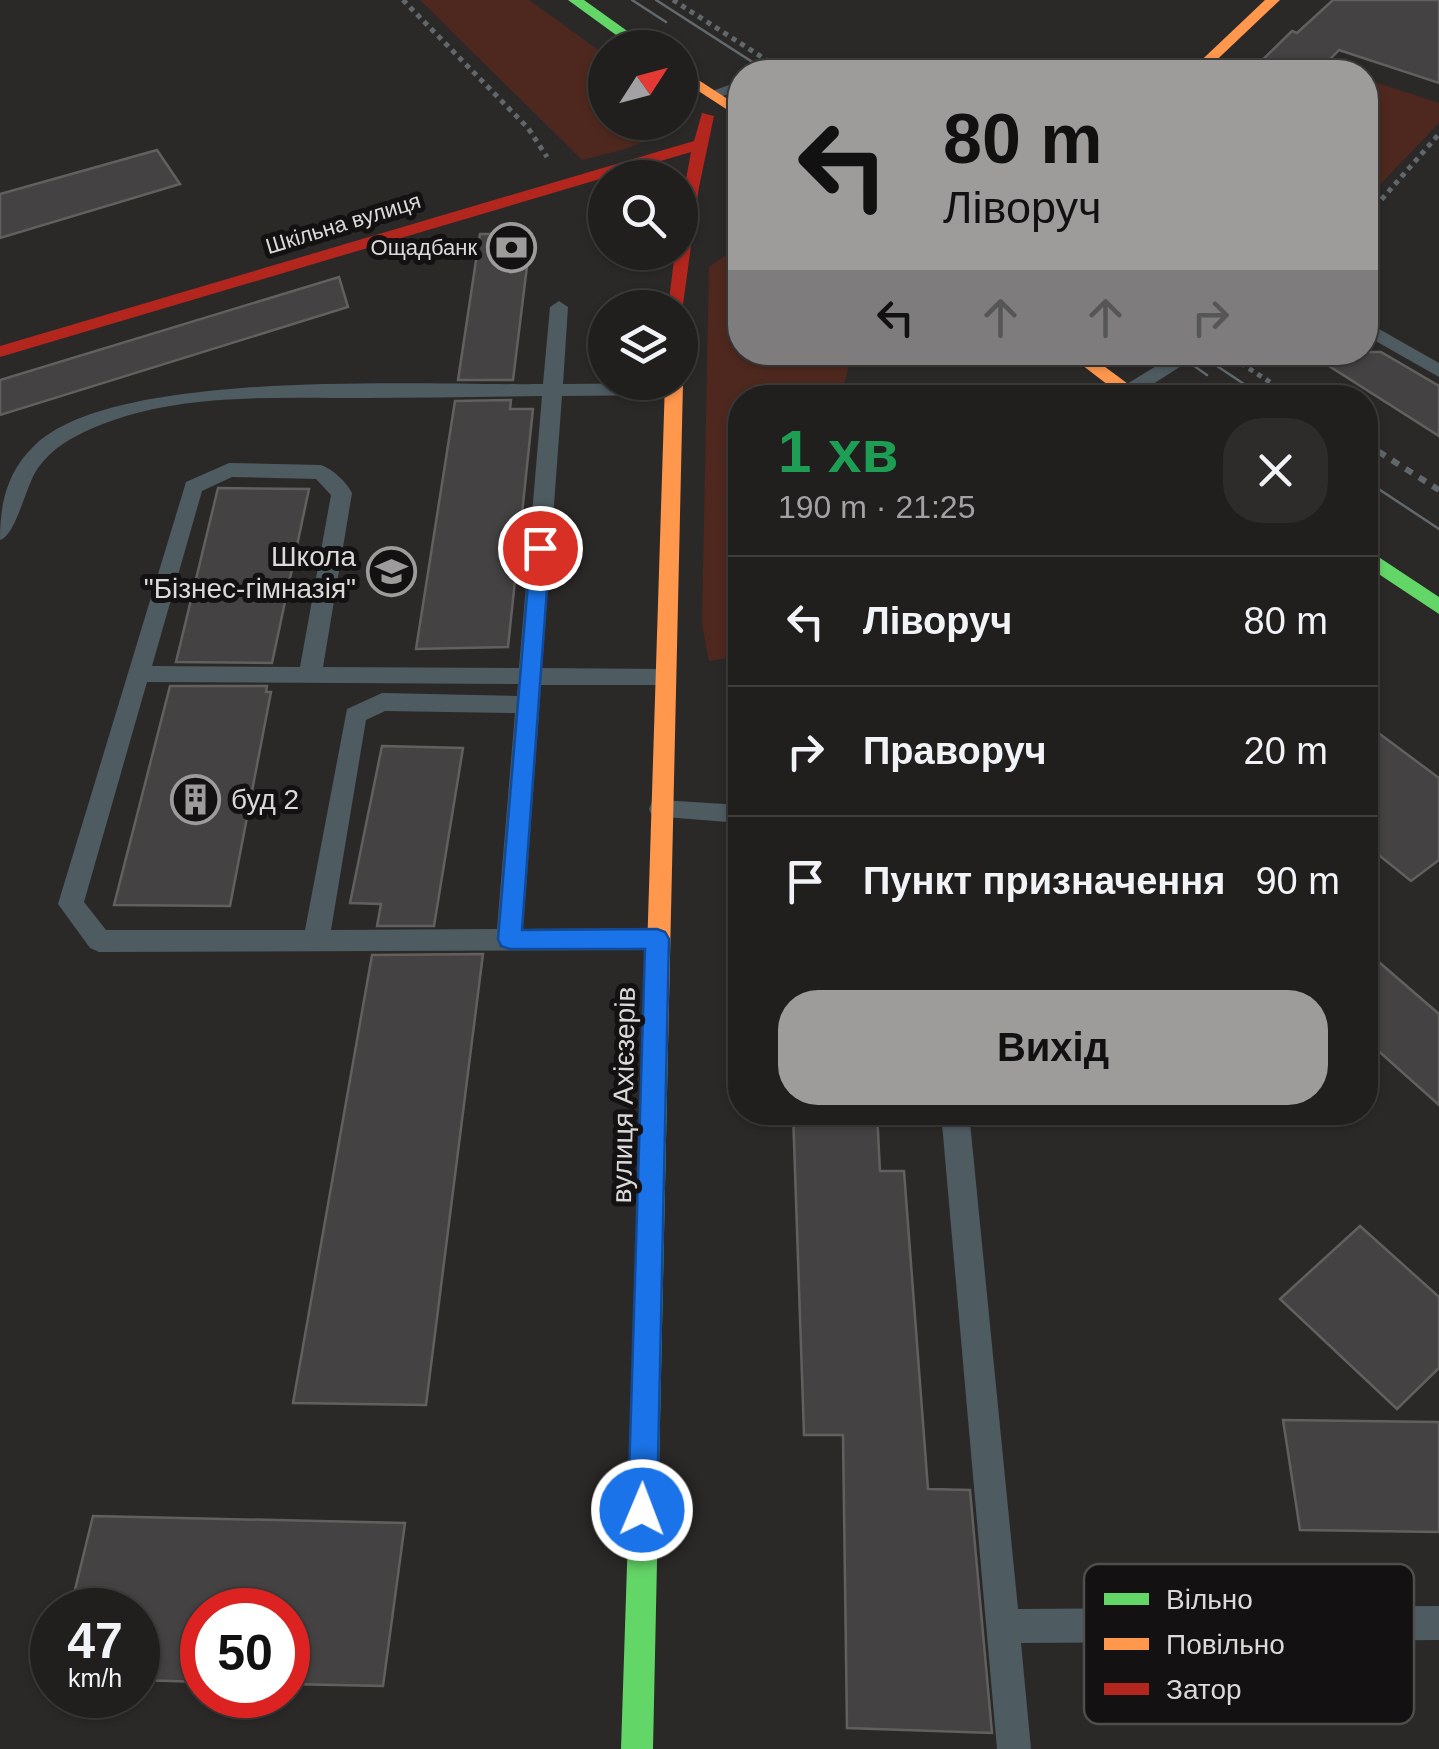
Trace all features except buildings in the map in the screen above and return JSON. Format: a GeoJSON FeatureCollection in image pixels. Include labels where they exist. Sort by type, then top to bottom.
{"type":"FeatureCollection","features":[{"type":"Feature","properties":{"kind":"main road"},"geometry":{"type":"LineString","coordinates":[[575,0],[618,30]]}},
{"type":"Feature","properties":{"kind":"main road"},"geometry":{"type":"LineString","coordinates":[[1209,60],[1273,0]]}},
{"type":"Feature","properties":{"kind":"main road"},"geometry":{"type":"LineString","coordinates":[[698,84],[728,105]]}},
{"type":"Feature","properties":{"kind":"main road"},"geometry":{"type":"LineString","coordinates":[[678,290],[691,187],[712,94]]}},
{"type":"Feature","properties":{"kind":"main road","name":"Шкільна вулиця"},"geometry":{"type":"LineString","coordinates":[[0,352],[701,144]]}},
{"type":"Feature","properties":{"kind":"main road"},"geometry":{"type":"LineString","coordinates":[[1092,365],[1121,385]]}},
{"type":"Feature","properties":{"kind":"main road","name":"вулиця Ахієзерів"},"geometry":{"type":"LineString","coordinates":[[636,1749],[674,400]]}},
{"type":"Feature","properties":{"kind":"main road"},"geometry":{"type":"LineString","coordinates":[[1378,564],[1439,607]]}},
{"type":"Feature","properties":{"kind":"lane"},"geometry":{"type":"LineString","coordinates":[[712,94],[728,89]]}},
{"type":"Feature","properties":{"kind":"lane"},"geometry":{"type":"LineString","coordinates":[[510,939],[559,306]]}},
{"type":"Feature","properties":{"kind":"lane"},"geometry":{"type":"LineString","coordinates":[[1378,335],[1439,371]]}},
{"type":"Feature","properties":{"kind":"lane"},"geometry":{"type":"LineString","coordinates":[[1147,385],[1175,365]]}},
{"type":"Feature","properties":{"kind":"lane"},"geometry":{"type":"LineString","coordinates":[[0,534],[25,468],[50,443],[86,425],[148,406],[226,396],[588,389]]}},
{"type":"Feature","properties":{"kind":"lane"},"geometry":{"type":"LineString","coordinates":[[310,674],[342,492],[321,472],[229,470],[193,487],[71,904],[98,940],[657,939]]}},
{"type":"Feature","properties":{"kind":"lane"},"geometry":{"type":"LineString","coordinates":[[138,674],[665,677]]}},
{"type":"Feature","properties":{"kind":"lane"},"geometry":{"type":"LineString","coordinates":[[382,702],[386,675]]}},
{"type":"Feature","properties":{"kind":"lane"},"geometry":{"type":"LineString","coordinates":[[316,940],[355,715],[382,702],[528,705]]}},
{"type":"Feature","properties":{"kind":"lane"},"geometry":{"type":"LineString","coordinates":[[661,809],[728,813]]}},
{"type":"Feature","properties":{"kind":"lane"},"geometry":{"type":"LineString","coordinates":[[956,1125],[1014,1749]]}},
{"type":"Feature","properties":{"kind":"lane"},"geometry":{"type":"LineString","coordinates":[[1414,1623],[1439,1623]]}},
{"type":"Feature","properties":{"kind":"lane"},"geometry":{"type":"LineString","coordinates":[[1002,1626],[1084,1625]]}},
{"type":"Feature","properties":{"kind":"path"},"geometry":{"type":"LineString","coordinates":[[403,0],[528,128],[554,167]]}},
{"type":"Feature","properties":{"kind":"path"},"geometry":{"type":"LineString","coordinates":[[673,0],[767,60]]}},
{"type":"Feature","properties":{"kind":"path"},"geometry":{"type":"LineString","coordinates":[[1378,205],[1439,134]]}},
{"type":"Feature","properties":{"kind":"path"},"geometry":{"type":"LineString","coordinates":[[1244,365],[1274,385]]}},
{"type":"Feature","properties":{"kind":"path"},"geometry":{"type":"LineString","coordinates":[[1378,451],[1439,490]]}},
{"type":"Feature","properties":{"kind":"shaded area"},"geometry":{"type":"Polygon","coordinates":[[[420,0],[529,0],[588,43],[588,140],[646,140],[582,160],[420,0]]]}},
{"type":"Feature","properties":{"kind":"shaded area"},"geometry":{"type":"Polygon","coordinates":[[[1378,83],[1439,103],[1439,123],[1378,187],[1378,83]]]}},
{"type":"Feature","properties":{"kind":"shaded area"},"geometry":{"type":"Polygon","coordinates":[[[728,254],[728,365],[849,365],[844,385],[728,385],[728,658],[709,661],[702,624],[709,267],[728,254]]]}},
{"type":"Feature","properties":{"kind":"tram line"},"geometry":{"type":"LineString","coordinates":[[632,0],[666,22]]}},
{"type":"Feature","properties":{"kind":"tram line"},"geometry":{"type":"LineString","coordinates":[[656,0],[749,60]]}},
{"type":"Feature","properties":{"kind":"tram line"},"geometry":{"type":"LineString","coordinates":[[1193,365],[1207,375]]}},
{"type":"Feature","properties":{"kind":"tram line"},"geometry":{"type":"LineString","coordinates":[[1216,365],[1246,385]]}},
{"type":"Feature","properties":{"kind":"tram line"},"geometry":{"type":"LineString","coordinates":[[1378,489],[1439,529]]}},
{"type":"Feature","properties":{"kind":"traffic: fast"},"geometry":{"type":"LineString","coordinates":[[575,0],[618,30]]}},
{"type":"Feature","properties":{"kind":"traffic: fast"},"geometry":{"type":"LineString","coordinates":[[1378,564],[1439,607]]}},
{"type":"Feature","properties":{"kind":"traffic: fast"},"geometry":{"type":"LineString","coordinates":[[637,1749],[656,1046]]}},
{"type":"Feature","properties":{"kind":"traffic: slow"},"geometry":{"type":"LineString","coordinates":[[1209,60],[1273,0]]}},
{"type":"Feature","properties":{"kind":"traffic: slow"},"geometry":{"type":"LineString","coordinates":[[698,85],[728,106]]}},
{"type":"Feature","properties":{"kind":"traffic: slow"},"geometry":{"type":"LineString","coordinates":[[1091,365],[1120,385]]}},
{"type":"Feature","properties":{"kind":"traffic: slow"},"geometry":{"type":"LineString","coordinates":[[656,1046],[674,400]]}},
{"type":"Feature","properties":{"kind":"traffic: jam"},"geometry":{"type":"LineString","coordinates":[[678,290],[691,187],[707,116]]}},
{"type":"Feature","properties":{"kind":"traffic: jam"},"geometry":{"type":"LineString","coordinates":[[0,352],[701,144]]}},
{"type":"Feature","properties":{"kind":"place","name":"Ощадбанк"},"geometry":{"type":"Point","coordinates":[512,247]}},
{"type":"Feature","properties":{"kind":"place","name":"Школа \"Бізнес-гімназія\""},"geometry":{"type":"Point","coordinates":[391,572]}},
{"type":"Feature","properties":{"kind":"place","name":"буд 2"},"geometry":{"type":"Point","coordinates":[196,799]}},
{"type":"Feature","properties":{"kind":"route"},"geometry":{"type":"LineString","coordinates":[[540,548],[510,939],[657,939],[642,1510]]}}]}
